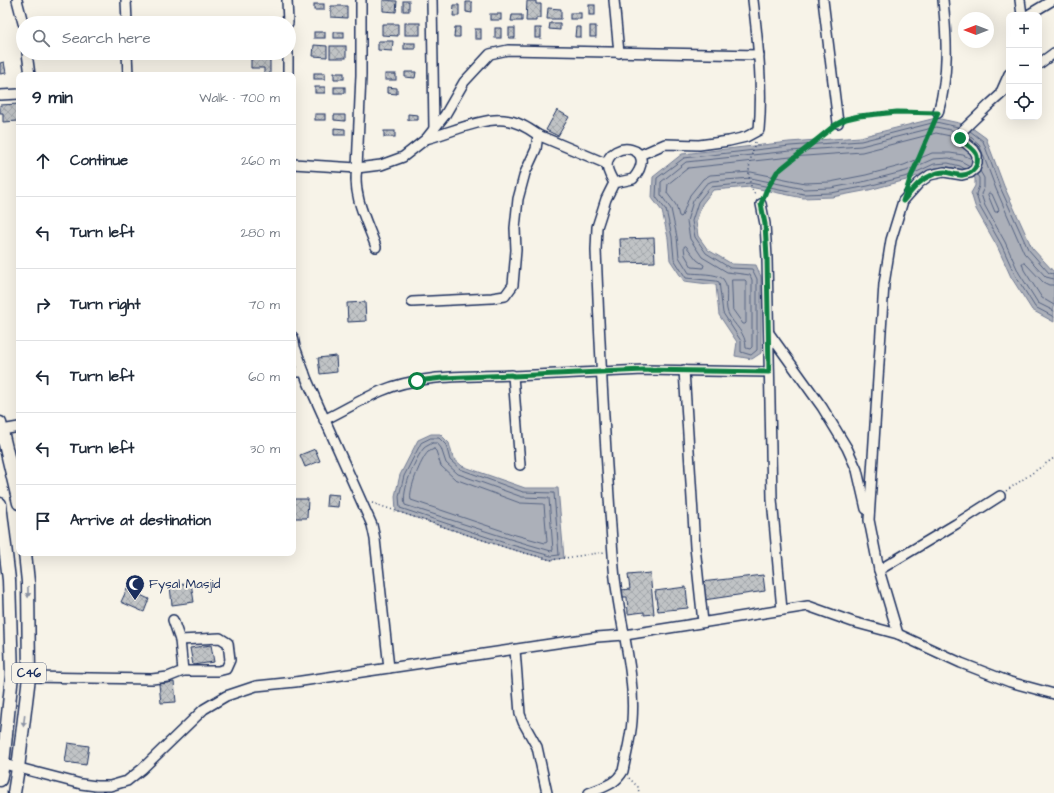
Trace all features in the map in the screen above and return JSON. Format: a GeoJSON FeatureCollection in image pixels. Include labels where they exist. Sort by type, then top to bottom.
{"type":"FeatureCollection","features":[{"type":"Feature","properties":{"kind":"main road"},"geometry":{"type":"LineString","coordinates":[[1,426],[16,490]]}},
{"type":"Feature","properties":{"kind":"main road","name":"C46"},"geometry":{"type":"LineString","coordinates":[[0,504],[9,580],[12,675],[0,780]]}},
{"type":"Feature","properties":{"kind":"main road","name":"C46"},"geometry":{"type":"LineString","coordinates":[[14,793],[29,677],[28,582],[25,556]]}},
{"type":"Feature","properties":{"kind":"street"},"geometry":{"type":"LineString","coordinates":[[17,0],[21,16]]}},
{"type":"Feature","properties":{"kind":"street"},"geometry":{"type":"LineString","coordinates":[[126,0],[127,16]]}},
{"type":"Feature","properties":{"kind":"street"},"geometry":{"type":"LineString","coordinates":[[287,0],[288,16]]}},
{"type":"Feature","properties":{"kind":"street"},"geometry":{"type":"LineString","coordinates":[[361,0],[361,75],[357,168],[355,179],[360,205],[376,247]]}},
{"type":"Feature","properties":{"kind":"street"},"geometry":{"type":"LineString","coordinates":[[432,0],[434,130]]}},
{"type":"Feature","properties":{"kind":"street"},"geometry":{"type":"LineString","coordinates":[[614,0],[619,52]]}},
{"type":"Feature","properties":{"kind":"street"},"geometry":{"type":"LineString","coordinates":[[640,154],[665,144],[699,145],[729,141],[746,137],[759,130],[761,103],[759,55],[753,0]]}},
{"type":"Feature","properties":{"kind":"street"},"geometry":{"type":"LineString","coordinates":[[823,0],[838,123]]}},
{"type":"Feature","properties":{"kind":"street"},"geometry":{"type":"LineString","coordinates":[[938,113],[946,74],[947,43],[943,0]]}},
{"type":"Feature","properties":{"kind":"street"},"geometry":{"type":"LineString","coordinates":[[1020,0],[1022,12]]}},
{"type":"Feature","properties":{"kind":"street"},"geometry":{"type":"LineString","coordinates":[[1033,12],[1053,0]]}},
{"type":"Feature","properties":{"kind":"street"},"geometry":{"type":"LineString","coordinates":[[296,164],[357,168],[381,165],[403,156],[426,139],[434,130],[445,115],[464,82],[490,54],[508,50],[759,55]]}},
{"type":"Feature","properties":{"kind":"street"},"geometry":{"type":"LineString","coordinates":[[1042,62],[1054,53]]}},
{"type":"Feature","properties":{"kind":"street"},"geometry":{"type":"LineString","coordinates":[[28,60],[30,72]]}},
{"type":"Feature","properties":{"kind":"street"},"geometry":{"type":"LineString","coordinates":[[128,60],[128,72]]}},
{"type":"Feature","properties":{"kind":"street"},"geometry":{"type":"LineString","coordinates":[[288,60],[288,72]]}},
{"type":"Feature","properties":{"kind":"street"},"geometry":{"type":"LineString","coordinates":[[1000,95],[1006,81]]}},
{"type":"Feature","properties":{"kind":"street"},"geometry":{"type":"LineString","coordinates":[[869,520],[884,284],[890,240],[896,221],[903,201],[925,178],[937,173],[944,172],[962,175],[975,170],[977,155],[974,150],[962,140],[960,134],[1006,90]]}},
{"type":"Feature","properties":{"kind":"street"},"geometry":{"type":"LineString","coordinates":[[0,95],[16,94]]}},
{"type":"Feature","properties":{"kind":"street"},"geometry":{"type":"LineString","coordinates":[[426,139],[452,132],[471,124],[504,120],[528,128],[538,135],[607,164]]}},
{"type":"Feature","properties":{"kind":"street"},"geometry":{"type":"LineString","coordinates":[[412,302],[505,296],[513,285],[516,250],[515,228],[518,198],[524,173],[536,149],[538,135]]}},
{"type":"Feature","properties":{"kind":"street"},"geometry":{"type":"LineString","coordinates":[[627,148],[635,150],[640,154],[641,163],[638,172],[633,179],[614,182],[608,172],[607,164],[612,154],[627,148]]}},
{"type":"Feature","properties":{"kind":"street"},"geometry":{"type":"LineString","coordinates":[[589,793],[618,780],[623,771],[632,721],[631,677],[625,635],[615,589],[612,551],[601,372],[596,250],[597,227],[606,199],[614,182]]}},
{"type":"Feature","properties":{"kind":"street"},"geometry":{"type":"LineString","coordinates":[[761,204],[765,224],[769,333],[772,499],[782,610]]}},
{"type":"Feature","properties":{"kind":"street"},"geometry":{"type":"LineString","coordinates":[[769,333],[822,407],[851,455],[857,470],[869,520],[878,570],[898,634]]}},
{"type":"Feature","properties":{"kind":"street"},"geometry":{"type":"LineString","coordinates":[[296,350],[324,420],[372,525],[375,538],[389,668]]}},
{"type":"Feature","properties":{"kind":"street"},"geometry":{"type":"LineString","coordinates":[[324,420],[382,390],[417,381],[442,378],[644,370],[769,372]]}},
{"type":"Feature","properties":{"kind":"street"},"geometry":{"type":"LineString","coordinates":[[684,370],[695,547],[704,622]]}},
{"type":"Feature","properties":{"kind":"street"},"geometry":{"type":"LineString","coordinates":[[296,372],[304,372]]}},
{"type":"Feature","properties":{"kind":"street"},"geometry":{"type":"LineString","coordinates":[[513,376],[520,465]]}},
{"type":"Feature","properties":{"kind":"street"},"geometry":{"type":"LineString","coordinates":[[1,426],[16,426]]}},
{"type":"Feature","properties":{"kind":"street"},"geometry":{"type":"LineString","coordinates":[[878,570],[1000,496]]}},
{"type":"Feature","properties":{"kind":"street"},"geometry":{"type":"LineString","coordinates":[[2,763],[81,784],[110,786],[127,781],[142,769],[204,709],[226,696],[256,686],[625,635],[808,606],[854,622],[898,634],[961,663],[1010,682],[1054,694]]}},
{"type":"Feature","properties":{"kind":"street"},"geometry":{"type":"LineString","coordinates":[[173,620],[180,640],[183,671]]}},
{"type":"Feature","properties":{"kind":"street"},"geometry":{"type":"LineString","coordinates":[[29,677],[152,679],[168,677],[183,671],[218,671],[226,668],[230,660],[228,643],[220,638],[180,640]]}},
{"type":"Feature","properties":{"kind":"street"},"geometry":{"type":"LineString","coordinates":[[515,650],[520,714],[536,747],[547,793]]}},
{"type":"Feature","properties":{"kind":"path"},"geometry":{"type":"LineString","coordinates":[[761,204],[766,191],[777,172],[838,123],[846,119],[859,116],[897,112],[938,113],[910,179]]}},
{"type":"Feature","properties":{"kind":"path"},"geometry":{"type":"LineString","coordinates":[[759,130],[749,166],[750,187],[761,204]]}},
{"type":"Feature","properties":{"kind":"path"},"geometry":{"type":"LineString","coordinates":[[1000,496],[1054,458]]}},
{"type":"Feature","properties":{"kind":"path"},"geometry":{"type":"LineString","coordinates":[[360,498],[385,508],[435,523],[507,548],[551,560],[612,551]]}},
{"type":"Feature","properties":{"kind":"path"},"geometry":{"type":"LineString","coordinates":[[623,771],[638,787],[639,793]]}},
{"type":"Feature","properties":{"kind":"water"},"geometry":{"type":"Polygon","coordinates":[[[936,118],[968,125],[986,138],[1004,186],[1032,248],[1054,272],[1054,322],[1032,310],[1011,277],[997,246],[976,209],[971,193],[975,186],[975,178],[958,169],[948,167],[935,168],[910,179],[869,190],[832,197],[803,198],[750,187],[713,190],[702,204],[696,222],[698,236],[708,250],[732,264],[756,265],[761,277],[761,353],[752,359],[735,356],[737,342],[719,315],[716,285],[684,281],[670,260],[668,238],[662,211],[652,198],[653,177],[682,154],[789,142],[860,137],[936,118]]]}},
{"type":"Feature","properties":{"kind":"water"},"geometry":{"type":"Polygon","coordinates":[[[431,434],[440,434],[449,443],[453,458],[462,466],[525,488],[558,488],[564,558],[551,560],[507,548],[396,511],[395,496],[400,475],[418,440],[431,434]]]}},
{"type":"Feature","properties":{"kind":"building"},"geometry":{"type":"Polygon","coordinates":[[[383,0],[397,1],[396,12],[383,11],[383,0]]]}},
{"type":"Feature","properties":{"kind":"building"},"geometry":{"type":"Polygon","coordinates":[[[403,1],[409,1],[409,11],[403,11],[403,1]]]}},
{"type":"Feature","properties":{"kind":"building"},"geometry":{"type":"Polygon","coordinates":[[[527,1],[536,1],[536,4],[541,4],[541,18],[536,18],[536,21],[526,21],[527,1]]]}},
{"type":"Feature","properties":{"kind":"building"},"geometry":{"type":"Polygon","coordinates":[[[466,2],[472,2],[472,13],[466,12],[466,2]]]}},
{"type":"Feature","properties":{"kind":"building"},"geometry":{"type":"Polygon","coordinates":[[[314,4],[324,4],[324,10],[314,10],[314,4]]]}},
{"type":"Feature","properties":{"kind":"building"},"geometry":{"type":"Polygon","coordinates":[[[454,5],[459,5],[459,16],[453,16],[454,5]]]}},
{"type":"Feature","properties":{"kind":"building"},"geometry":{"type":"Polygon","coordinates":[[[589,5],[595,5],[595,15],[589,15],[589,5]]]}},
{"type":"Feature","properties":{"kind":"building"},"geometry":{"type":"Polygon","coordinates":[[[331,6],[347,6],[347,18],[331,17],[331,6]]]}},
{"type":"Feature","properties":{"kind":"building"},"geometry":{"type":"Polygon","coordinates":[[[548,8],[561,9],[561,19],[547,19],[548,8]]]}},
{"type":"Feature","properties":{"kind":"building"},"geometry":{"type":"Polygon","coordinates":[[[570,13],[581,13],[581,19],[570,19],[570,13]]]}},
{"type":"Feature","properties":{"kind":"building"},"geometry":{"type":"Polygon","coordinates":[[[490,14],[501,14],[501,20],[490,20],[490,14]]]}},
{"type":"Feature","properties":{"kind":"building"},"geometry":{"type":"Polygon","coordinates":[[[512,15],[522,15],[522,21],[511,21],[512,15]]]}},
{"type":"Feature","properties":{"kind":"building"},"geometry":{"type":"Polygon","coordinates":[[[405,23],[420,23],[420,35],[405,35],[405,23]]]}},
{"type":"Feature","properties":{"kind":"building"},"geometry":{"type":"Polygon","coordinates":[[[550,23],[560,23],[560,30],[549,29],[550,23]]]}},
{"type":"Feature","properties":{"kind":"building"},"geometry":{"type":"Polygon","coordinates":[[[382,24],[398,24],[398,36],[382,35],[382,24]]]}},
{"type":"Feature","properties":{"kind":"building"},"geometry":{"type":"Polygon","coordinates":[[[590,26],[596,26],[596,37],[590,37],[590,26]]]}},
{"type":"Feature","properties":{"kind":"building"},"geometry":{"type":"Polygon","coordinates":[[[455,27],[460,27],[460,37],[454,37],[455,27]]]}},
{"type":"Feature","properties":{"kind":"building"},"geometry":{"type":"Polygon","coordinates":[[[576,27],[581,27],[581,37],[575,37],[576,27]]]}},
{"type":"Feature","properties":{"kind":"building"},"geometry":{"type":"Polygon","coordinates":[[[495,28],[501,28],[501,38],[495,38],[495,28]]]}},
{"type":"Feature","properties":{"kind":"building"},"geometry":{"type":"Polygon","coordinates":[[[509,28],[515,28],[515,38],[509,38],[509,28]]]}},
{"type":"Feature","properties":{"kind":"building"},"geometry":{"type":"Polygon","coordinates":[[[535,28],[541,28],[541,38],[535,38],[535,28]]]}},
{"type":"Feature","properties":{"kind":"building"},"geometry":{"type":"Polygon","coordinates":[[[475,29],[481,29],[481,39],[475,39],[475,29]]]}},
{"type":"Feature","properties":{"kind":"building"},"geometry":{"type":"Polygon","coordinates":[[[314,32],[325,32],[325,38],[314,38],[314,32]]]}},
{"type":"Feature","properties":{"kind":"building"},"geometry":{"type":"Polygon","coordinates":[[[334,32],[344,32],[344,38],[334,38],[334,32]]]}},
{"type":"Feature","properties":{"kind":"building"},"geometry":{"type":"Polygon","coordinates":[[[378,41],[393,41],[392,51],[378,50],[378,41]]]}},
{"type":"Feature","properties":{"kind":"building"},"geometry":{"type":"Polygon","coordinates":[[[404,43],[415,43],[415,49],[404,49],[404,43]]]}},
{"type":"Feature","properties":{"kind":"building"},"geometry":{"type":"Polygon","coordinates":[[[314,45],[327,46],[327,57],[313,56],[314,45]]]}},
{"type":"Feature","properties":{"kind":"building"},"geometry":{"type":"Polygon","coordinates":[[[330,46],[346,46],[346,58],[330,58],[330,46]]]}},
{"type":"Feature","properties":{"kind":"building"},"geometry":{"type":"Polygon","coordinates":[[[251,60],[270,60],[270,72],[264,72],[264,68],[251,68],[251,60]]]}},
{"type":"Feature","properties":{"kind":"building"},"geometry":{"type":"Polygon","coordinates":[[[4,62],[6,73],[0,74],[0,63],[4,62]]]}},
{"type":"Feature","properties":{"kind":"building"},"geometry":{"type":"Polygon","coordinates":[[[405,72],[416,72],[415,78],[405,77],[405,72]]]}},
{"type":"Feature","properties":{"kind":"building"},"geometry":{"type":"Polygon","coordinates":[[[314,73],[325,73],[325,79],[314,79],[314,73]]]}},
{"type":"Feature","properties":{"kind":"building"},"geometry":{"type":"Polygon","coordinates":[[[334,73],[344,73],[344,79],[334,79],[334,73]]]}},
{"type":"Feature","properties":{"kind":"building"},"geometry":{"type":"Polygon","coordinates":[[[385,74],[396,74],[396,80],[385,80],[385,74]]]}},
{"type":"Feature","properties":{"kind":"building"},"geometry":{"type":"Polygon","coordinates":[[[315,87],[325,87],[325,93],[315,93],[315,87]]]}},
{"type":"Feature","properties":{"kind":"building"},"geometry":{"type":"Polygon","coordinates":[[[334,87],[345,87],[345,93],[334,93],[334,87]]]}},
{"type":"Feature","properties":{"kind":"building"},"geometry":{"type":"Polygon","coordinates":[[[387,87],[397,88],[397,94],[387,93],[387,87]]]}},
{"type":"Feature","properties":{"kind":"building"},"geometry":{"type":"Polygon","coordinates":[[[16,104],[16,121],[3,122],[3,113],[0,113],[0,105],[16,104]]]}},
{"type":"Feature","properties":{"kind":"building"},"geometry":{"type":"Polygon","coordinates":[[[557,110],[569,117],[558,136],[546,130],[557,110]]]}},
{"type":"Feature","properties":{"kind":"building"},"geometry":{"type":"Polygon","coordinates":[[[315,114],[325,114],[325,120],[315,120],[315,114]]]}},
{"type":"Feature","properties":{"kind":"building"},"geometry":{"type":"Polygon","coordinates":[[[408,114],[418,115],[418,120],[408,120],[408,114]]]}},
{"type":"Feature","properties":{"kind":"building"},"geometry":{"type":"Polygon","coordinates":[[[334,115],[345,115],[345,121],[334,120],[334,115]]]}},
{"type":"Feature","properties":{"kind":"building"},"geometry":{"type":"Polygon","coordinates":[[[334,128],[345,129],[345,135],[334,135],[334,128]]]}},
{"type":"Feature","properties":{"kind":"building"},"geometry":{"type":"Polygon","coordinates":[[[384,131],[395,131],[395,137],[384,137],[384,131]]]}},
{"type":"Feature","properties":{"kind":"building"},"geometry":{"type":"Polygon","coordinates":[[[654,238],[655,262],[621,263],[620,239],[654,238]]]}},
{"type":"Feature","properties":{"kind":"building"},"geometry":{"type":"Polygon","coordinates":[[[365,302],[366,321],[348,322],[347,303],[365,302]]]}},
{"type":"Feature","properties":{"kind":"building"},"geometry":{"type":"Polygon","coordinates":[[[336,356],[337,372],[320,374],[318,358],[336,356]]]}},
{"type":"Feature","properties":{"kind":"building"},"geometry":{"type":"Polygon","coordinates":[[[315,449],[320,461],[305,467],[300,455],[315,449]]]}},
{"type":"Feature","properties":{"kind":"building"},"geometry":{"type":"Polygon","coordinates":[[[327,494],[339,495],[338,507],[326,506],[327,494]]]}},
{"type":"Feature","properties":{"kind":"building"},"geometry":{"type":"Polygon","coordinates":[[[296,499],[308,499],[307,518],[296,518],[296,499]]]}},
{"type":"Feature","properties":{"kind":"building"},"geometry":{"type":"Polygon","coordinates":[[[650,573],[654,614],[644,615],[644,612],[628,614],[627,597],[621,597],[621,590],[630,589],[628,575],[650,573]]]}},
{"type":"Feature","properties":{"kind":"building"},"geometry":{"type":"Polygon","coordinates":[[[763,575],[765,591],[704,600],[701,582],[763,575]]]}},
{"type":"Feature","properties":{"kind":"building"},"geometry":{"type":"Polygon","coordinates":[[[191,583],[194,602],[172,605],[170,586],[191,583]]]}},
{"type":"Feature","properties":{"kind":"building"},"geometry":{"type":"Polygon","coordinates":[[[686,587],[688,608],[658,611],[655,591],[686,587]]]}},
{"type":"Feature","properties":{"kind":"building","name":"Fysal Masjid"},"geometry":{"type":"Polygon","coordinates":[[[127,589],[149,599],[144,612],[121,602],[127,589]]]}},
{"type":"Feature","properties":{"kind":"building"},"geometry":{"type":"Polygon","coordinates":[[[211,645],[214,662],[193,665],[190,648],[211,645]]]}},
{"type":"Feature","properties":{"kind":"building"},"geometry":{"type":"Polygon","coordinates":[[[174,682],[176,702],[161,703],[159,684],[174,682]]]}},
{"type":"Feature","properties":{"kind":"building"},"geometry":{"type":"Polygon","coordinates":[[[68,743],[89,746],[86,765],[65,762],[68,743]]]}},
{"type":"Feature","properties":{"kind":"place","name":"Fysal Masjid"},"geometry":{"type":"Point","coordinates":[135,601]}},
{"type":"Feature","properties":{"kind":"route"},"geometry":{"type":"LineString","coordinates":[[417,381],[442,378],[644,370],[769,372],[767,258],[765,224],[761,204],[766,191],[777,172],[835,125],[846,119],[859,116],[897,112],[938,113],[910,179],[903,201],[919,183],[930,175],[944,172],[962,175],[975,170],[977,155],[974,150],[960,138]]}}]}
